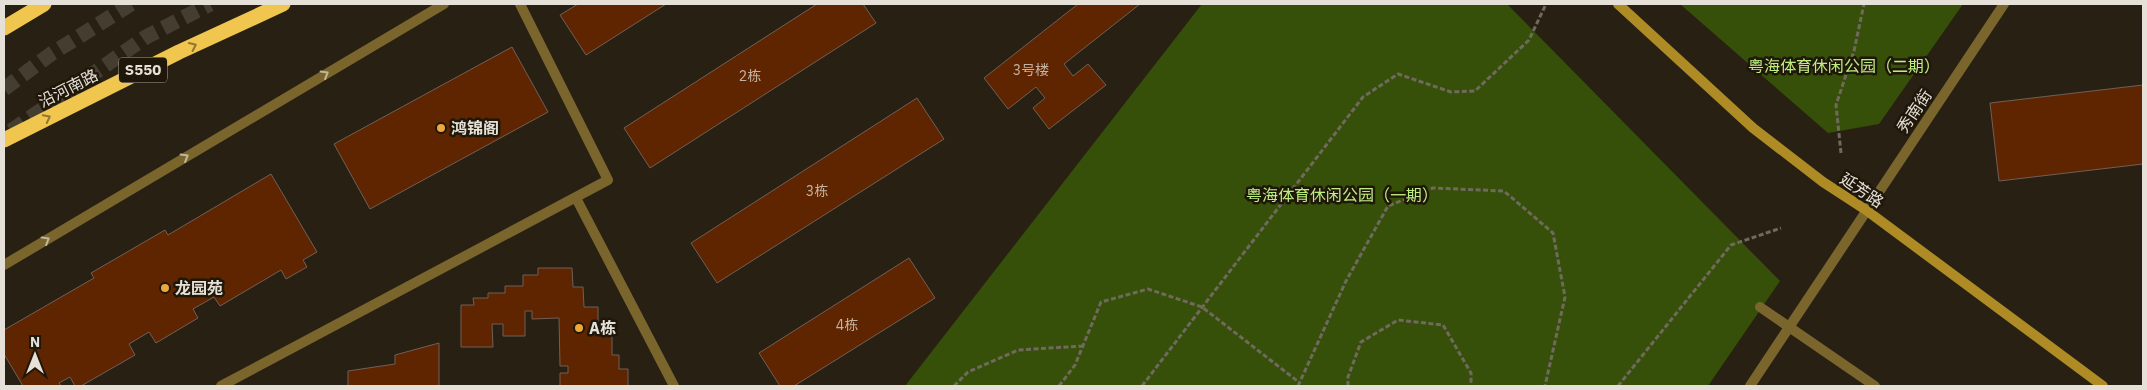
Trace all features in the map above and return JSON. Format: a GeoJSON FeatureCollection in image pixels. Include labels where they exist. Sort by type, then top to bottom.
{"type":"FeatureCollection","features":[{"type":"Feature","properties":{"kind":"highway"},"geometry":{"type":"LineString","coordinates":[[4,28],[44,4]]}},
{"type":"Feature","properties":{"kind":"highway","name":"沿河南路"},"geometry":{"type":"LineString","coordinates":[[4,140],[179,52],[283,4]]}},
{"type":"Feature","properties":{"kind":"main road","name":"延芳路"},"geometry":{"type":"LineString","coordinates":[[1618,4],[1753,128],[1823,182],[1866,210],[2103,386]]}},
{"type":"Feature","properties":{"kind":"street"},"geometry":{"type":"LineString","coordinates":[[4,265],[444,4]]}},
{"type":"Feature","properties":{"kind":"street"},"geometry":{"type":"LineString","coordinates":[[221,386],[608,180],[520,4]]}},
{"type":"Feature","properties":{"kind":"street","name":"秀南街"},"geometry":{"type":"LineString","coordinates":[[1750,386],[2004,4]]}},
{"type":"Feature","properties":{"kind":"street"},"geometry":{"type":"LineString","coordinates":[[576,198],[674,386]]}},
{"type":"Feature","properties":{"kind":"street"},"geometry":{"type":"LineString","coordinates":[[1760,307],[1874,386]]}},
{"type":"Feature","properties":{"kind":"path"},"geometry":{"type":"LineString","coordinates":[[1142,386],[1363,97],[1398,74],[1451,92],[1475,91],[1529,40],[1546,4]]}},
{"type":"Feature","properties":{"kind":"path"},"geometry":{"type":"LineString","coordinates":[[1841,153],[1836,105],[1854,51],[1864,4]]}},
{"type":"Feature","properties":{"kind":"path"},"geometry":{"type":"LineString","coordinates":[[1059,386],[1075,365],[1102,302],[1148,289],[1202,307],[1299,385],[1346,281],[1388,206],[1433,188],[1504,192],[1552,233],[1565,296],[1545,386]]}},
{"type":"Feature","properties":{"kind":"path"},"geometry":{"type":"LineString","coordinates":[[1618,386],[1731,245],[1780,228]]}},
{"type":"Feature","properties":{"kind":"path"},"geometry":{"type":"LineString","coordinates":[[1348,386],[1348,376],[1361,342],[1398,320],[1443,325],[1471,373],[1471,386]]}},
{"type":"Feature","properties":{"kind":"path"},"geometry":{"type":"LineString","coordinates":[[954,386],[968,372],[1018,350],[1083,346]]}},
{"type":"Feature","properties":{"kind":"green space","name":"粤海体育休闲公园（一期）"},"geometry":{"type":"Polygon","coordinates":[[[1202,4],[1507,4],[1780,281],[1708,386],[905,386],[1202,4]]]}},
{"type":"Feature","properties":{"kind":"green space","name":"粤海体育休闲公园（二期）"},"geometry":{"type":"Polygon","coordinates":[[[1680,4],[1963,4],[1879,124],[1828,133],[1680,4]]]}},
{"type":"Feature","properties":{"kind":"building"},"geometry":{"type":"Polygon","coordinates":[[[578,4],[666,4],[586,55],[560,15],[578,4]]]}},
{"type":"Feature","properties":{"kind":"building"},"geometry":{"type":"Polygon","coordinates":[[[817,4],[863,4],[876,23],[650,168],[624,128],[817,4]]]}},
{"type":"Feature","properties":{"kind":"building"},"geometry":{"type":"Polygon","coordinates":[[[1078,4],[1140,4],[1064,64],[1073,76],[1088,64],[1106,85],[1049,129],[1033,108],[1045,98],[1036,87],[1008,109],[984,78],[1078,4]]]}},
{"type":"Feature","properties":{"kind":"building","name":"鸿锦阁"},"geometry":{"type":"Polygon","coordinates":[[[512,47],[548,112],[370,209],[334,144],[512,47]]]}},
{"type":"Feature","properties":{"kind":"building"},"geometry":{"type":"Polygon","coordinates":[[[2143,85],[2143,164],[1999,181],[1990,103],[2143,85]]]}},
{"type":"Feature","properties":{"kind":"building"},"geometry":{"type":"Polygon","coordinates":[[[917,98],[944,139],[717,283],[691,243],[917,98]]]}},
{"type":"Feature","properties":{"kind":"building","name":"龙园苑"},"geometry":{"type":"Polygon","coordinates":[[[271,174],[317,252],[303,260],[307,267],[286,279],[281,270],[220,306],[214,297],[193,309],[198,318],[156,343],[149,332],[129,344],[135,355],[81,386],[75,386],[70,377],[59,383],[61,386],[23,386],[4,354],[4,330],[94,278],[91,273],[165,230],[168,235],[271,174]]]}},
{"type":"Feature","properties":{"kind":"building"},"geometry":{"type":"Polygon","coordinates":[[[909,258],[935,298],[794,386],[780,386],[759,353],[909,258]]]}},
{"type":"Feature","properties":{"kind":"building","name":"A栋"},"geometry":{"type":"Polygon","coordinates":[[[538,268],[572,268],[573,287],[583,287],[584,307],[598,307],[598,332],[612,332],[612,355],[619,355],[619,369],[628,369],[628,386],[560,386],[560,373],[568,373],[568,366],[560,366],[559,318],[532,319],[532,311],[525,311],[525,336],[503,336],[503,324],[492,324],[493,347],[461,347],[461,305],[474,305],[473,298],[488,298],[488,293],[505,293],[505,286],[523,286],[523,275],[538,275],[538,268]]]}},
{"type":"Feature","properties":{"kind":"building"},"geometry":{"type":"Polygon","coordinates":[[[439,343],[439,386],[348,386],[348,371],[395,364],[395,355],[439,343]]]}},
{"type":"Feature","properties":{"kind":"tunnel"},"geometry":{"type":"LineString","coordinates":[[4,89],[51,54],[131,4]]}},
{"type":"Feature","properties":{"kind":"tunnel"},"geometry":{"type":"LineString","coordinates":[[11,131],[146,37],[210,4]]}},
{"type":"Feature","properties":{"kind":"place","name":"鸿锦阁"},"geometry":{"type":"Point","coordinates":[441,128]}},
{"type":"Feature","properties":{"kind":"place","name":"龙园苑"},"geometry":{"type":"Point","coordinates":[165,288]}},
{"type":"Feature","properties":{"kind":"place","name":"A栋"},"geometry":{"type":"Point","coordinates":[579,328]}}]}
